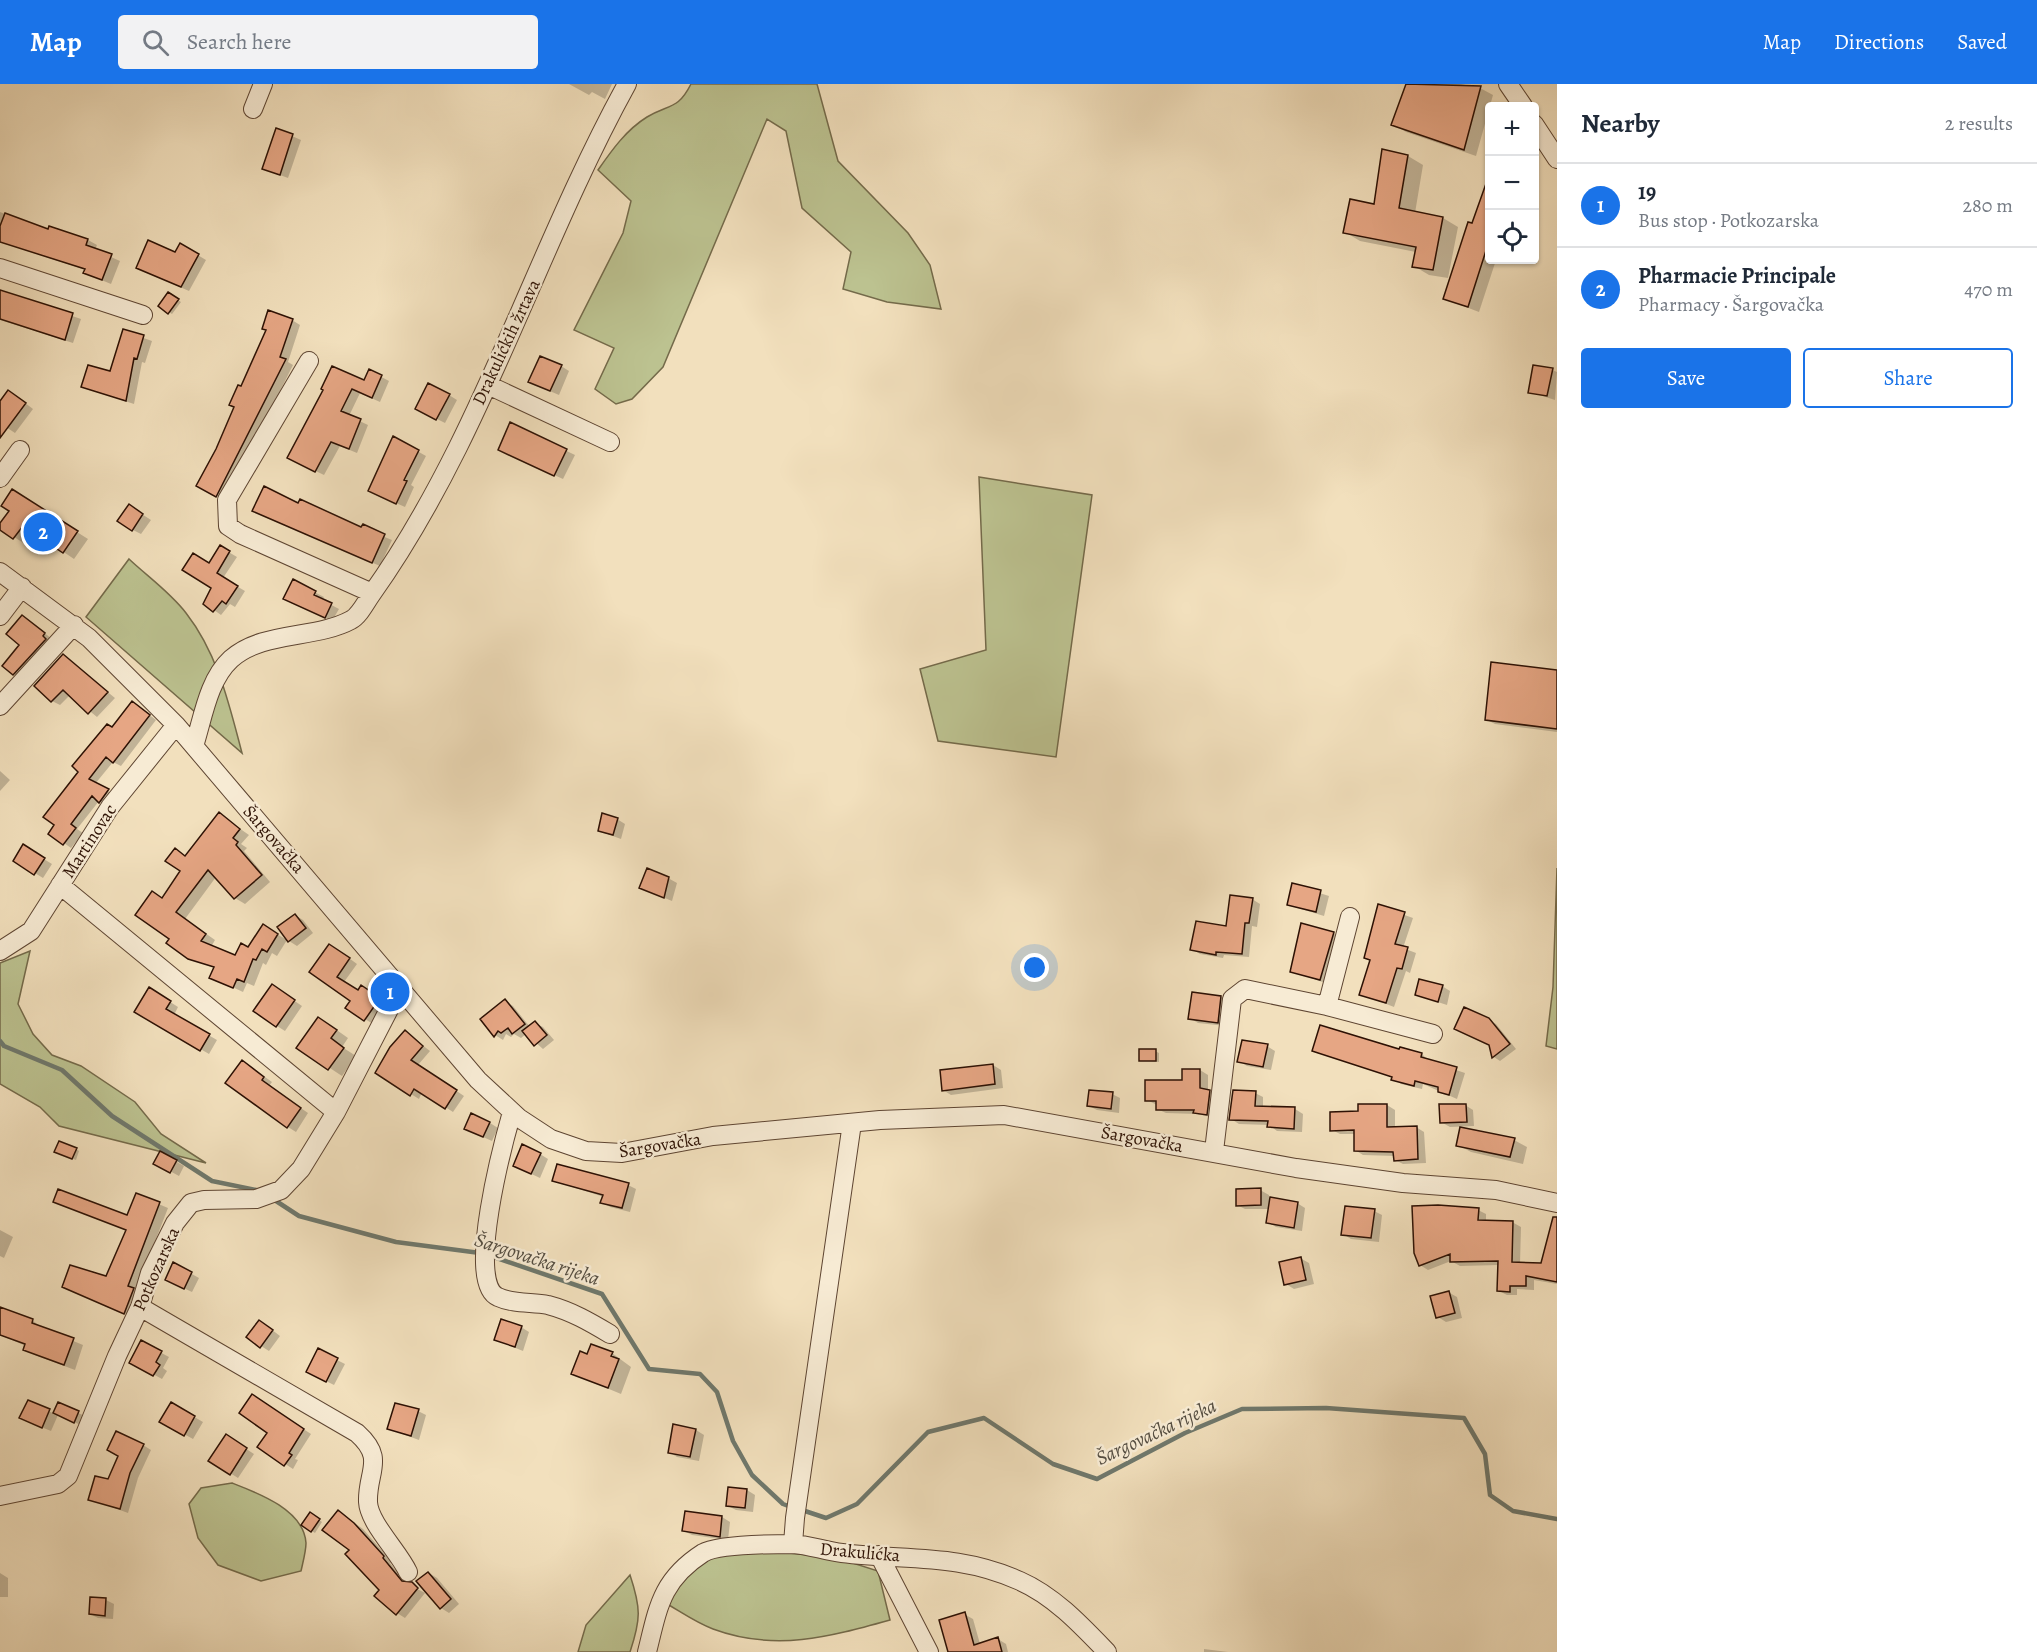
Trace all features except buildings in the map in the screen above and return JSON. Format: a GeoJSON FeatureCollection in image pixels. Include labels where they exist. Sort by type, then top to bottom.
{"type":"FeatureCollection","features":[{"type":"Feature","properties":{"kind":"street"},"geometry":{"type":"LineString","coordinates":[[253,109],[263,84]]}},
{"type":"Feature","properties":{"kind":"street","name":"Drakulićkih žrtava"},"geometry":{"type":"LineString","coordinates":[[194,746],[213,684],[231,659],[264,642],[353,620],[372,593],[428,504],[489,386],[567,209],[627,84]]}},
{"type":"Feature","properties":{"kind":"street"},"geometry":{"type":"LineString","coordinates":[[1508,84],[1520,102]]}},
{"type":"Feature","properties":{"kind":"street"},"geometry":{"type":"LineString","coordinates":[[1539,132],[1557,159]]}},
{"type":"Feature","properties":{"kind":"street"},"geometry":{"type":"LineString","coordinates":[[0,268],[143,315]]}},
{"type":"Feature","properties":{"kind":"street"},"geometry":{"type":"LineString","coordinates":[[309,361],[227,500],[228,526],[240,534],[372,593]]}},
{"type":"Feature","properties":{"kind":"street"},"geometry":{"type":"LineString","coordinates":[[489,386],[610,442]]}},
{"type":"Feature","properties":{"kind":"street"},"geometry":{"type":"LineString","coordinates":[[0,478],[20,450]]}},
{"type":"Feature","properties":{"kind":"street","name":"Šargovačka"},"geometry":{"type":"LineString","coordinates":[[0,572],[90,638],[176,725],[478,1080],[512,1112],[551,1139],[586,1151],[622,1153],[713,1136],[951,1115],[1004,1115],[1214,1151],[1296,1168],[1403,1183],[1496,1190],[1557,1203]]}},
{"type":"Feature","properties":{"kind":"street"},"geometry":{"type":"LineString","coordinates":[[0,616],[22,587]]}},
{"type":"Feature","properties":{"kind":"street"},"geometry":{"type":"LineString","coordinates":[[0,706],[74,625]]}},
{"type":"Feature","properties":{"kind":"street","name":"Martinovac"},"geometry":{"type":"LineString","coordinates":[[2,951],[31,931],[110,807],[176,725]]}},
{"type":"Feature","properties":{"kind":"street"},"geometry":{"type":"LineString","coordinates":[[60,885],[336,1112]]}},
{"type":"Feature","properties":{"kind":"street"},"geometry":{"type":"LineString","coordinates":[[1327,1006],[1350,917]]}},
{"type":"Feature","properties":{"kind":"street","name":"Potkozarska"},"geometry":{"type":"LineString","coordinates":[[0,1496],[58,1484],[68,1476],[117,1356],[140,1307],[150,1274],[170,1233],[191,1203],[204,1200],[256,1199],[281,1190],[301,1169],[336,1112],[400,986]]}},
{"type":"Feature","properties":{"kind":"street"},"geometry":{"type":"LineString","coordinates":[[1214,1151],[1232,999],[1245,989],[1327,1006],[1433,1034]]}},
{"type":"Feature","properties":{"kind":"street"},"geometry":{"type":"LineString","coordinates":[[512,1112],[496,1167],[486,1248],[485,1269],[490,1291],[497,1297],[548,1305],[578,1315],[610,1334]]}},
{"type":"Feature","properties":{"kind":"street"},"geometry":{"type":"LineString","coordinates":[[793,1544],[852,1123]]}},
{"type":"Feature","properties":{"kind":"street"},"geometry":{"type":"LineString","coordinates":[[140,1307],[357,1433],[370,1444],[374,1460],[368,1502],[373,1518],[400,1555],[408,1572]]}},
{"type":"Feature","properties":{"kind":"street","name":"Drakulićka"},"geometry":{"type":"LineString","coordinates":[[647,1652],[660,1599],[682,1569],[698,1557],[705,1552],[732,1547],[793,1544],[842,1553],[920,1556],[971,1564],[1021,1581],[1069,1613],[1107,1652]]}},
{"type":"Feature","properties":{"kind":"street"},"geometry":{"type":"LineString","coordinates":[[879,1555],[928,1652]]}},
{"type":"Feature","properties":{"kind":"green space"},"geometry":{"type":"Polygon","coordinates":[[[691,84],[817,84],[838,161],[908,233],[930,265],[941,309],[887,302],[843,289],[851,252],[802,208],[786,131],[767,119],[663,367],[632,399],[616,404],[595,389],[614,348],[574,330],[623,233],[631,201],[598,170],[632,128],[647,117],[677,102],[691,84]]]}},
{"type":"Feature","properties":{"kind":"green space"},"geometry":{"type":"Polygon","coordinates":[[[979,477],[1092,495],[1056,757],[938,741],[920,669],[986,650],[979,477]]]}},
{"type":"Feature","properties":{"kind":"green space"},"geometry":{"type":"Polygon","coordinates":[[[129,559],[173,599],[197,629],[221,680],[242,753],[86,617],[129,559]]]}},
{"type":"Feature","properties":{"kind":"green space"},"geometry":{"type":"Polygon","coordinates":[[[1557,868],[1557,1049],[1546,1046],[1553,987],[1557,868]]]}},
{"type":"Feature","properties":{"kind":"green space"},"geometry":{"type":"Polygon","coordinates":[[[30,951],[18,1004],[33,1034],[52,1055],[81,1066],[135,1102],[161,1134],[206,1163],[59,1126],[40,1107],[0,1084],[0,963],[30,951]]]}},
{"type":"Feature","properties":{"kind":"green space"},"geometry":{"type":"Polygon","coordinates":[[[232,1483],[278,1504],[297,1521],[306,1543],[301,1571],[261,1581],[218,1565],[198,1538],[189,1504],[201,1488],[232,1483]]]}},
{"type":"Feature","properties":{"kind":"green space"},"geometry":{"type":"Polygon","coordinates":[[[732,1547],[837,1558],[878,1571],[890,1620],[802,1640],[758,1640],[713,1629],[660,1600],[682,1569],[732,1547]]]}},
{"type":"Feature","properties":{"kind":"green space"},"geometry":{"type":"Polygon","coordinates":[[[630,1575],[638,1605],[638,1622],[630,1652],[578,1652],[586,1625],[630,1575]]]}},
{"type":"Feature","properties":{"kind":"waterway","name":"Šargovačka rijeka"},"geometry":{"type":"LineString","coordinates":[[0,1041],[4,1046],[62,1070],[112,1116],[212,1181],[261,1191]]}},
{"type":"Feature","properties":{"kind":"waterway","name":"Šargovačka rijeka"},"geometry":{"type":"LineString","coordinates":[[273,1199],[299,1216],[396,1242],[480,1253]]}},
{"type":"Feature","properties":{"kind":"waterway","name":"Šargovačka rijeka"},"geometry":{"type":"LineString","coordinates":[[491,1256],[602,1294],[649,1369],[700,1374],[717,1392],[733,1441],[752,1475],[783,1504],[791,1507]]}},
{"type":"Feature","properties":{"kind":"waterway","name":"Šargovačka rijeka"},"geometry":{"type":"LineString","coordinates":[[799,1509],[826,1518],[857,1504],[928,1432],[984,1418],[1053,1464],[1097,1479],[1185,1433],[1242,1409],[1326,1408],[1464,1418],[1485,1454],[1490,1495],[1513,1511],[1557,1519]]}},
{"type":"Feature","properties":{"kind":"place","name":"Pharmacie Principale"},"geometry":{"type":"Point","coordinates":[43,532]}},
{"type":"Feature","properties":{"kind":"place","name":"19"},"geometry":{"type":"Point","coordinates":[390,992]}}]}
